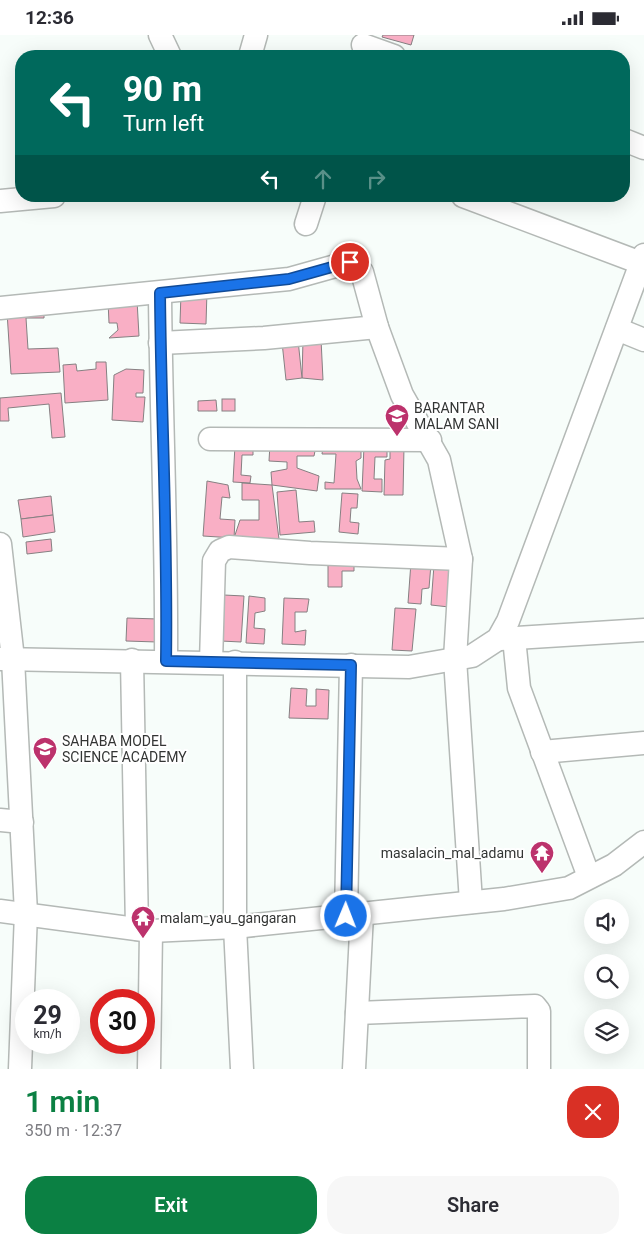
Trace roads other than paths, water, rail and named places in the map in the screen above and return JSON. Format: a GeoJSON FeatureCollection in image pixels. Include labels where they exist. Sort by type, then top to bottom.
{"type":"FeatureCollection","features":[{"type":"Feature","properties":{"kind":"street"},"geometry":{"type":"LineString","coordinates":[[160,35],[167,50]]}},
{"type":"Feature","properties":{"kind":"street"},"geometry":{"type":"LineString","coordinates":[[253,50],[257,35]]}},
{"type":"Feature","properties":{"kind":"street"},"geometry":{"type":"LineString","coordinates":[[363,45],[377,50]]}},
{"type":"Feature","properties":{"kind":"street"},"geometry":{"type":"LineString","coordinates":[[630,142],[644,148]]}},
{"type":"Feature","properties":{"kind":"street"},"geometry":{"type":"LineString","coordinates":[[0,201],[15,200]]}},
{"type":"Feature","properties":{"kind":"street"},"geometry":{"type":"LineString","coordinates":[[306,224],[313,202]]}},
{"type":"Feature","properties":{"kind":"street"},"geometry":{"type":"LineString","coordinates":[[480,202],[643,259],[508,621],[506,639],[519,688],[589,877]]}},
{"type":"Feature","properties":{"kind":"street"},"geometry":{"type":"LineString","coordinates":[[0,308],[289,279],[356,267],[402,395],[430,439],[439,460],[461,559],[455,659],[471,903]]}},
{"type":"Feature","properties":{"kind":"street"},"geometry":{"type":"LineString","coordinates":[[160,293],[167,573],[166,661]]}},
{"type":"Feature","properties":{"kind":"street"},"geometry":{"type":"LineString","coordinates":[[160,343],[264,338],[377,327]]}},
{"type":"Feature","properties":{"kind":"street"},"geometry":{"type":"LineString","coordinates":[[617,329],[644,340]]}},
{"type":"Feature","properties":{"kind":"street"},"geometry":{"type":"LineString","coordinates":[[210,439],[430,439]]}},
{"type":"Feature","properties":{"kind":"street"},"geometry":{"type":"LineString","coordinates":[[211,662],[214,561],[220,551],[229,547],[310,553],[461,559]]}},
{"type":"Feature","properties":{"kind":"street"},"geometry":{"type":"LineString","coordinates":[[0,548],[7,659],[11,821],[26,913],[20,1069]]}},
{"type":"Feature","properties":{"kind":"street"},"geometry":{"type":"LineString","coordinates":[[7,659],[409,667],[472,656],[506,639],[644,630]]}},
{"type":"Feature","properties":{"kind":"street"},"geometry":{"type":"LineString","coordinates":[[132,660],[150,1069]]}},
{"type":"Feature","properties":{"kind":"street"},"geometry":{"type":"LineString","coordinates":[[235,663],[235,927],[242,1069]]}},
{"type":"Feature","properties":{"kind":"street"},"geometry":{"type":"LineString","coordinates":[[351,665],[357,1013],[354,1069]]}},
{"type":"Feature","properties":{"kind":"street"},"geometry":{"type":"LineString","coordinates":[[542,752],[644,743]]}},
{"type":"Feature","properties":{"kind":"street"},"geometry":{"type":"LineString","coordinates":[[0,911],[144,930],[235,927],[471,903],[569,888],[614,865],[644,842]]}},
{"type":"Feature","properties":{"kind":"street"},"geometry":{"type":"LineString","coordinates":[[357,1013],[535,1006],[538,1011],[540,1069]]}},
{"type":"Feature","properties":{"kind":"place","name":"BARANTAR MALAM SANI"},"geometry":{"type":"Point","coordinates":[397,437]}},
{"type":"Feature","properties":{"kind":"place","name":"SAHABA MODEL SCIENCE ACADEMY"},"geometry":{"type":"Point","coordinates":[45,770]}},
{"type":"Feature","properties":{"kind":"place","name":"masalacin_mal_adamu"},"geometry":{"type":"Point","coordinates":[542,874]}},
{"type":"Feature","properties":{"kind":"place","name":"malam_yau_gangaran"},"geometry":{"type":"Point","coordinates":[143,939]}}]}
